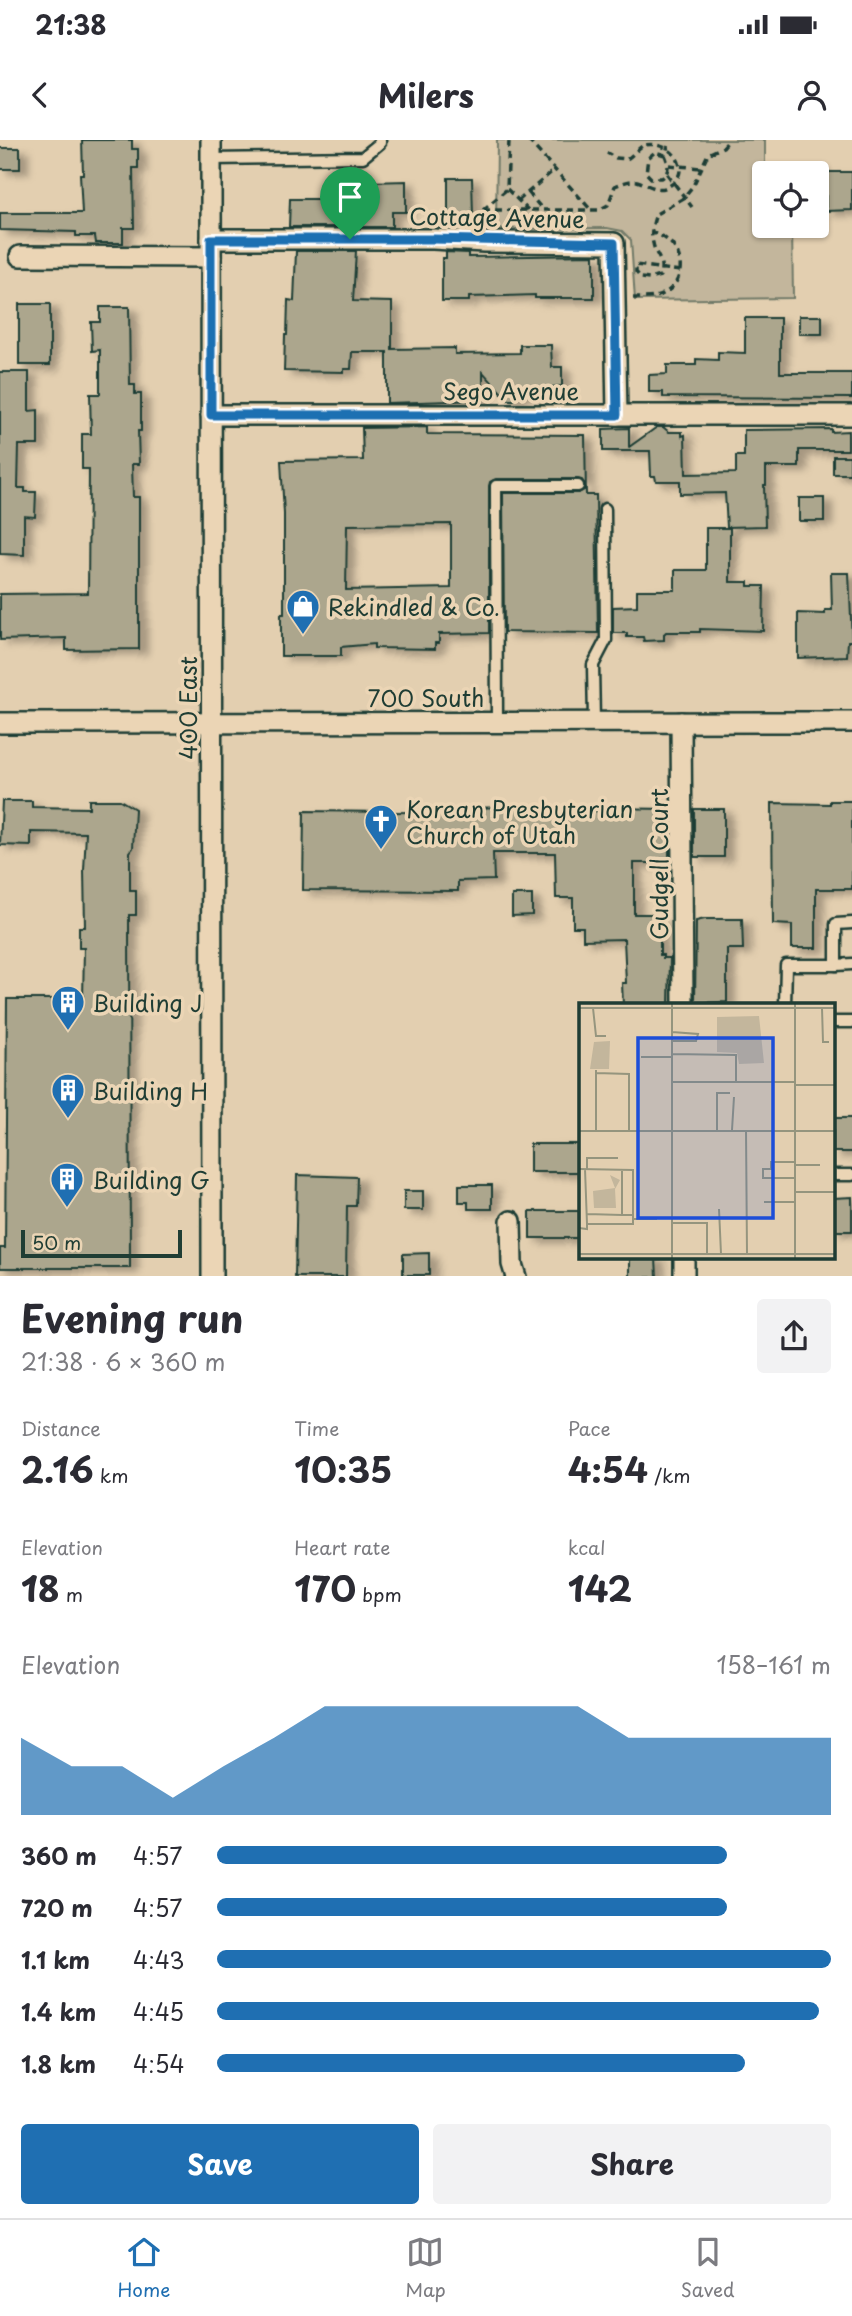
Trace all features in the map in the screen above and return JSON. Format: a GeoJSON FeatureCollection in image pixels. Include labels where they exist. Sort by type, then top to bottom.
{"type":"FeatureCollection","features":[{"type":"Feature","properties":{"kind":"street","name":"400 East"},"geometry":{"type":"LineString","coordinates":[[211,150],[212,1276]]}},
{"type":"Feature","properties":{"kind":"street","name":"Cottage Avenue"},"geometry":{"type":"LineString","coordinates":[[20,256],[433,239],[614,243],[617,415]]}},
{"type":"Feature","properties":{"kind":"street","name":"Sego Avenue"},"geometry":{"type":"LineString","coordinates":[[211,415],[852,415]]}},
{"type":"Feature","properties":{"kind":"street","name":"Gudgell Court"},"geometry":{"type":"LineString","coordinates":[[681,722],[683,1003]]}},
{"type":"Feature","properties":{"kind":"street","name":"700 South"},"geometry":{"type":"LineString","coordinates":[[0,723],[852,722]]}},
{"type":"Feature","properties":{"kind":"street"},"geometry":{"type":"LineString","coordinates":[[511,1221],[512,1264],[516,1276]]}},
{"type":"Feature","properties":{"kind":"lane"},"geometry":{"type":"LineString","coordinates":[[211,150],[363,157],[380,143],[380,140]]}},
{"type":"Feature","properties":{"kind":"lane"},"geometry":{"type":"LineString","coordinates":[[497,722],[496,486],[578,486]]}},
{"type":"Feature","properties":{"kind":"lane"},"geometry":{"type":"LineString","coordinates":[[594,722],[593,665],[606,640],[605,509]]}},
{"type":"Feature","properties":{"kind":"lane"},"geometry":{"type":"LineString","coordinates":[[836,964],[836,924],[852,923]]}},
{"type":"Feature","properties":{"kind":"lane"},"geometry":{"type":"LineString","coordinates":[[785,1003],[786,965],[852,964]]}},
{"type":"Feature","properties":{"kind":"lane"},"geometry":{"type":"LineString","coordinates":[[834,1022],[852,1022]]}},
{"type":"Feature","properties":{"kind":"lane"},"geometry":{"type":"LineString","coordinates":[[834,1175],[852,1175]]}},
{"type":"Feature","properties":{"kind":"path"},"geometry":{"type":"LineString","coordinates":[[509,140],[507,189],[483,210],[599,210],[608,205],[615,186],[636,181],[657,188],[668,187],[680,167],[677,152],[668,145],[656,143],[643,146],[627,159],[616,158],[607,153]]}},
{"type":"Feature","properties":{"kind":"path"},"geometry":{"type":"LineString","coordinates":[[528,140],[590,211]]}},
{"type":"Feature","properties":{"kind":"path"},"geometry":{"type":"LineString","coordinates":[[680,271],[662,269],[636,265],[636,272],[641,278],[660,276],[662,269],[663,264],[652,242],[656,214],[684,196],[693,186],[708,154],[723,148],[729,140]]}},
{"type":"Feature","properties":{"kind":"path"},"geometry":{"type":"LineString","coordinates":[[646,173],[651,178],[662,178],[667,174],[669,165],[665,155],[668,145]]}},
{"type":"Feature","properties":{"kind":"path"},"geometry":{"type":"LineString","coordinates":[[636,181],[646,173],[648,158],[655,152],[665,155]]}},
{"type":"Feature","properties":{"kind":"path"},"geometry":{"type":"LineString","coordinates":[[669,165],[700,168]]}},
{"type":"Feature","properties":{"kind":"path"},"geometry":{"type":"LineString","coordinates":[[519,201],[554,170]]}},
{"type":"Feature","properties":{"kind":"path"},"geometry":{"type":"LineString","coordinates":[[667,174],[692,207]]}},
{"type":"Feature","properties":{"kind":"path"},"geometry":{"type":"LineString","coordinates":[[507,189],[528,210]]}},
{"type":"Feature","properties":{"kind":"path"},"geometry":{"type":"LineString","coordinates":[[528,192],[543,210]]}},
{"type":"Feature","properties":{"kind":"path"},"geometry":{"type":"LineString","coordinates":[[626,298],[650,298],[663,294],[673,286],[680,271],[681,260],[675,246],[663,235],[652,233]]}},
{"type":"Feature","properties":{"kind":"shaded area"},"geometry":{"type":"Polygon","coordinates":[[[497,140],[765,140],[765,161],[752,161],[752,238],[792,238],[793,298],[635,300],[631,240],[622,231],[607,228],[496,229],[497,140]]]}},
{"type":"Feature","properties":{"kind":"building"},"geometry":{"type":"Polygon","coordinates":[[[82,140],[132,140],[132,149],[138,149],[138,168],[133,168],[134,228],[123,228],[123,243],[96,243],[95,236],[76,236],[76,232],[0,230],[0,213],[82,213],[82,140]]]}},
{"type":"Feature","properties":{"kind":"building"},"geometry":{"type":"Polygon","coordinates":[[[0,148],[20,148],[20,169],[0,169],[0,148]]]}},
{"type":"Feature","properties":{"kind":"building"},"geometry":{"type":"Polygon","coordinates":[[[829,172],[852,172],[852,210],[829,211],[829,172]]]}},
{"type":"Feature","properties":{"kind":"building"},"geometry":{"type":"Polygon","coordinates":[[[448,178],[472,178],[473,216],[448,215],[448,178]]]}},
{"type":"Feature","properties":{"kind":"building"},"geometry":{"type":"Polygon","coordinates":[[[406,181],[406,212],[392,212],[392,227],[289,227],[290,199],[370,199],[370,182],[406,181]]]}},
{"type":"Feature","properties":{"kind":"building"},"geometry":{"type":"Polygon","coordinates":[[[296,251],[356,251],[353,301],[392,302],[392,349],[455,348],[455,354],[520,353],[520,345],[551,345],[552,367],[562,367],[562,386],[552,387],[553,394],[522,394],[514,400],[508,400],[483,372],[483,400],[387,403],[387,352],[352,352],[351,369],[344,369],[344,372],[284,371],[288,300],[294,301],[296,251]]]}},
{"type":"Feature","properties":{"kind":"building"},"geometry":{"type":"Polygon","coordinates":[[[446,252],[468,253],[468,257],[594,255],[594,298],[535,298],[535,295],[469,297],[469,301],[442,301],[442,258],[446,258],[446,252]]]}},
{"type":"Feature","properties":{"kind":"building"},"geometry":{"type":"Polygon","coordinates":[[[19,304],[50,304],[50,365],[19,365],[19,304]]]}},
{"type":"Feature","properties":{"kind":"building"},"geometry":{"type":"Polygon","coordinates":[[[100,307],[129,307],[130,385],[135,385],[135,394],[141,394],[139,464],[132,464],[133,497],[139,497],[139,649],[66,650],[66,638],[0,640],[0,594],[88,593],[89,469],[82,469],[82,434],[91,434],[90,394],[100,394],[100,350],[92,351],[91,322],[100,322],[100,307]]]}},
{"type":"Feature","properties":{"kind":"building"},"geometry":{"type":"Polygon","coordinates":[[[799,316],[822,316],[822,334],[799,334],[799,316]]]}},
{"type":"Feature","properties":{"kind":"building"},"geometry":{"type":"Polygon","coordinates":[[[745,318],[780,318],[780,373],[852,373],[852,398],[663,397],[663,392],[649,392],[649,375],[667,374],[667,365],[696,365],[696,359],[718,360],[718,352],[745,353],[745,318]]]}},
{"type":"Feature","properties":{"kind":"building"},"geometry":{"type":"Polygon","coordinates":[[[0,372],[29,372],[29,411],[38,410],[38,445],[19,445],[18,488],[25,488],[25,492],[36,492],[35,517],[24,516],[24,555],[0,554],[0,372]]]}},
{"type":"Feature","properties":{"kind":"building"},"geometry":{"type":"Polygon","coordinates":[[[427,427],[427,434],[585,435],[586,495],[596,495],[598,633],[504,632],[503,493],[578,493],[584,490],[585,485],[578,479],[496,479],[490,482],[489,486],[489,633],[439,634],[439,643],[435,643],[435,649],[374,648],[374,644],[341,647],[341,656],[281,656],[281,614],[284,614],[284,514],[281,461],[363,460],[362,428],[427,427]],[[451,524],[347,525],[346,590],[451,588],[451,524]]]}},
{"type":"Feature","properties":{"kind":"building"},"geometry":{"type":"Polygon","coordinates":[[[657,427],[685,435],[686,474],[736,473],[736,456],[744,456],[744,430],[848,431],[848,450],[799,450],[799,467],[766,467],[765,526],[727,527],[725,493],[680,494],[680,481],[656,481],[655,476],[651,476],[650,451],[603,451],[603,429],[629,428],[629,447],[657,427]]]}},
{"type":"Feature","properties":{"kind":"building"},"geometry":{"type":"Polygon","coordinates":[[[833,456],[850,456],[850,474],[833,474],[833,456]]]}},
{"type":"Feature","properties":{"kind":"building"},"geometry":{"type":"Polygon","coordinates":[[[799,498],[824,498],[824,521],[799,521],[799,498]]]}},
{"type":"Feature","properties":{"kind":"building"},"geometry":{"type":"Polygon","coordinates":[[[706,528],[730,528],[730,582],[748,582],[748,586],[764,586],[763,631],[700,629],[700,632],[666,632],[664,640],[644,641],[643,637],[627,637],[627,633],[613,633],[613,607],[637,606],[637,590],[675,590],[675,570],[706,570],[706,528]]]}},
{"type":"Feature","properties":{"kind":"building"},"geometry":{"type":"Polygon","coordinates":[[[831,573],[849,573],[852,641],[848,641],[847,656],[798,658],[798,613],[825,614],[825,610],[832,610],[831,573]]]}},
{"type":"Feature","properties":{"kind":"building"},"geometry":{"type":"Polygon","coordinates":[[[89,800],[120,800],[135,809],[133,848],[130,852],[130,890],[136,890],[136,915],[129,915],[130,1268],[0,1268],[0,1248],[5,1248],[7,999],[83,999],[84,948],[79,948],[79,927],[85,927],[86,833],[31,832],[31,846],[0,845],[2,801],[32,801],[32,807],[89,808],[89,800]]]}},
{"type":"Feature","properties":{"kind":"building"},"geometry":{"type":"Polygon","coordinates":[[[830,801],[852,801],[852,889],[816,889],[816,948],[792,948],[792,925],[773,924],[772,803],[830,804],[830,801]]]}},
{"type":"Feature","properties":{"kind":"building"},"geometry":{"type":"Polygon","coordinates":[[[535,806],[535,809],[550,809],[550,812],[605,811],[605,808],[669,809],[669,863],[634,863],[634,914],[654,914],[654,920],[660,920],[660,955],[670,958],[669,1003],[623,1003],[622,983],[626,983],[624,939],[583,940],[583,927],[573,927],[573,898],[556,898],[555,853],[493,853],[494,880],[458,881],[458,891],[303,890],[304,811],[478,813],[478,808],[535,806]]]}},
{"type":"Feature","properties":{"kind":"building"},"geometry":{"type":"Polygon","coordinates":[[[694,809],[724,809],[724,857],[694,857],[694,809]]]}},
{"type":"Feature","properties":{"kind":"building"},"geometry":{"type":"Polygon","coordinates":[[[512,895],[532,895],[532,915],[512,916],[512,895]]]}},
{"type":"Feature","properties":{"kind":"building"},"geometry":{"type":"Polygon","coordinates":[[[742,919],[743,949],[727,949],[727,1002],[695,1003],[696,921],[742,919]]]}},
{"type":"Feature","properties":{"kind":"building"},"geometry":{"type":"Polygon","coordinates":[[[834,1118],[852,1118],[852,1152],[834,1152],[834,1118]]]}},
{"type":"Feature","properties":{"kind":"building"},"geometry":{"type":"Polygon","coordinates":[[[530,1144],[579,1144],[579,1172],[530,1172],[530,1144]]]}},
{"type":"Feature","properties":{"kind":"building"},"geometry":{"type":"Polygon","coordinates":[[[297,1175],[357,1177],[356,1206],[347,1206],[346,1276],[295,1276],[297,1175]]]}},
{"type":"Feature","properties":{"kind":"building"},"geometry":{"type":"Polygon","coordinates":[[[459,1185],[492,1185],[492,1209],[468,1209],[468,1202],[459,1202],[459,1185]]]}},
{"type":"Feature","properties":{"kind":"building"},"geometry":{"type":"Polygon","coordinates":[[[404,1191],[423,1191],[423,1210],[404,1210],[404,1191]]]}},
{"type":"Feature","properties":{"kind":"building"},"geometry":{"type":"Polygon","coordinates":[[[852,1197],[852,1231],[834,1231],[834,1198],[852,1197]]]}},
{"type":"Feature","properties":{"kind":"building"},"geometry":{"type":"Polygon","coordinates":[[[530,1211],[579,1211],[579,1238],[530,1238],[530,1211]]]}},
{"type":"Feature","properties":{"kind":"building"},"geometry":{"type":"Polygon","coordinates":[[[429,1253],[429,1275],[403,1275],[403,1254],[429,1253]]]}},
{"type":"Feature","properties":{"kind":"building"},"geometry":{"type":"Polygon","coordinates":[[[630,1259],[656,1259],[657,1276],[630,1276],[630,1259]]]}},
{"type":"Feature","properties":{"kind":"place","name":"Rekindled & Co."},"geometry":{"type":"Point","coordinates":[303,636]}},
{"type":"Feature","properties":{"kind":"place","name":"Korean Presbyterian Church of Utah"},"geometry":{"type":"Point","coordinates":[381,851]}},
{"type":"Feature","properties":{"kind":"place","name":"Building J"},"geometry":{"type":"Point","coordinates":[68,1032]}},
{"type":"Feature","properties":{"kind":"place","name":"Building H"},"geometry":{"type":"Point","coordinates":[68,1120]}},
{"type":"Feature","properties":{"kind":"place","name":"Building G"},"geometry":{"type":"Point","coordinates":[67,1209]}},
{"type":"Feature","properties":{"kind":"route"},"geometry":{"type":"LineString","coordinates":[[211,239],[350,239],[614,243],[617,415],[211,415],[211,239]]}}]}
